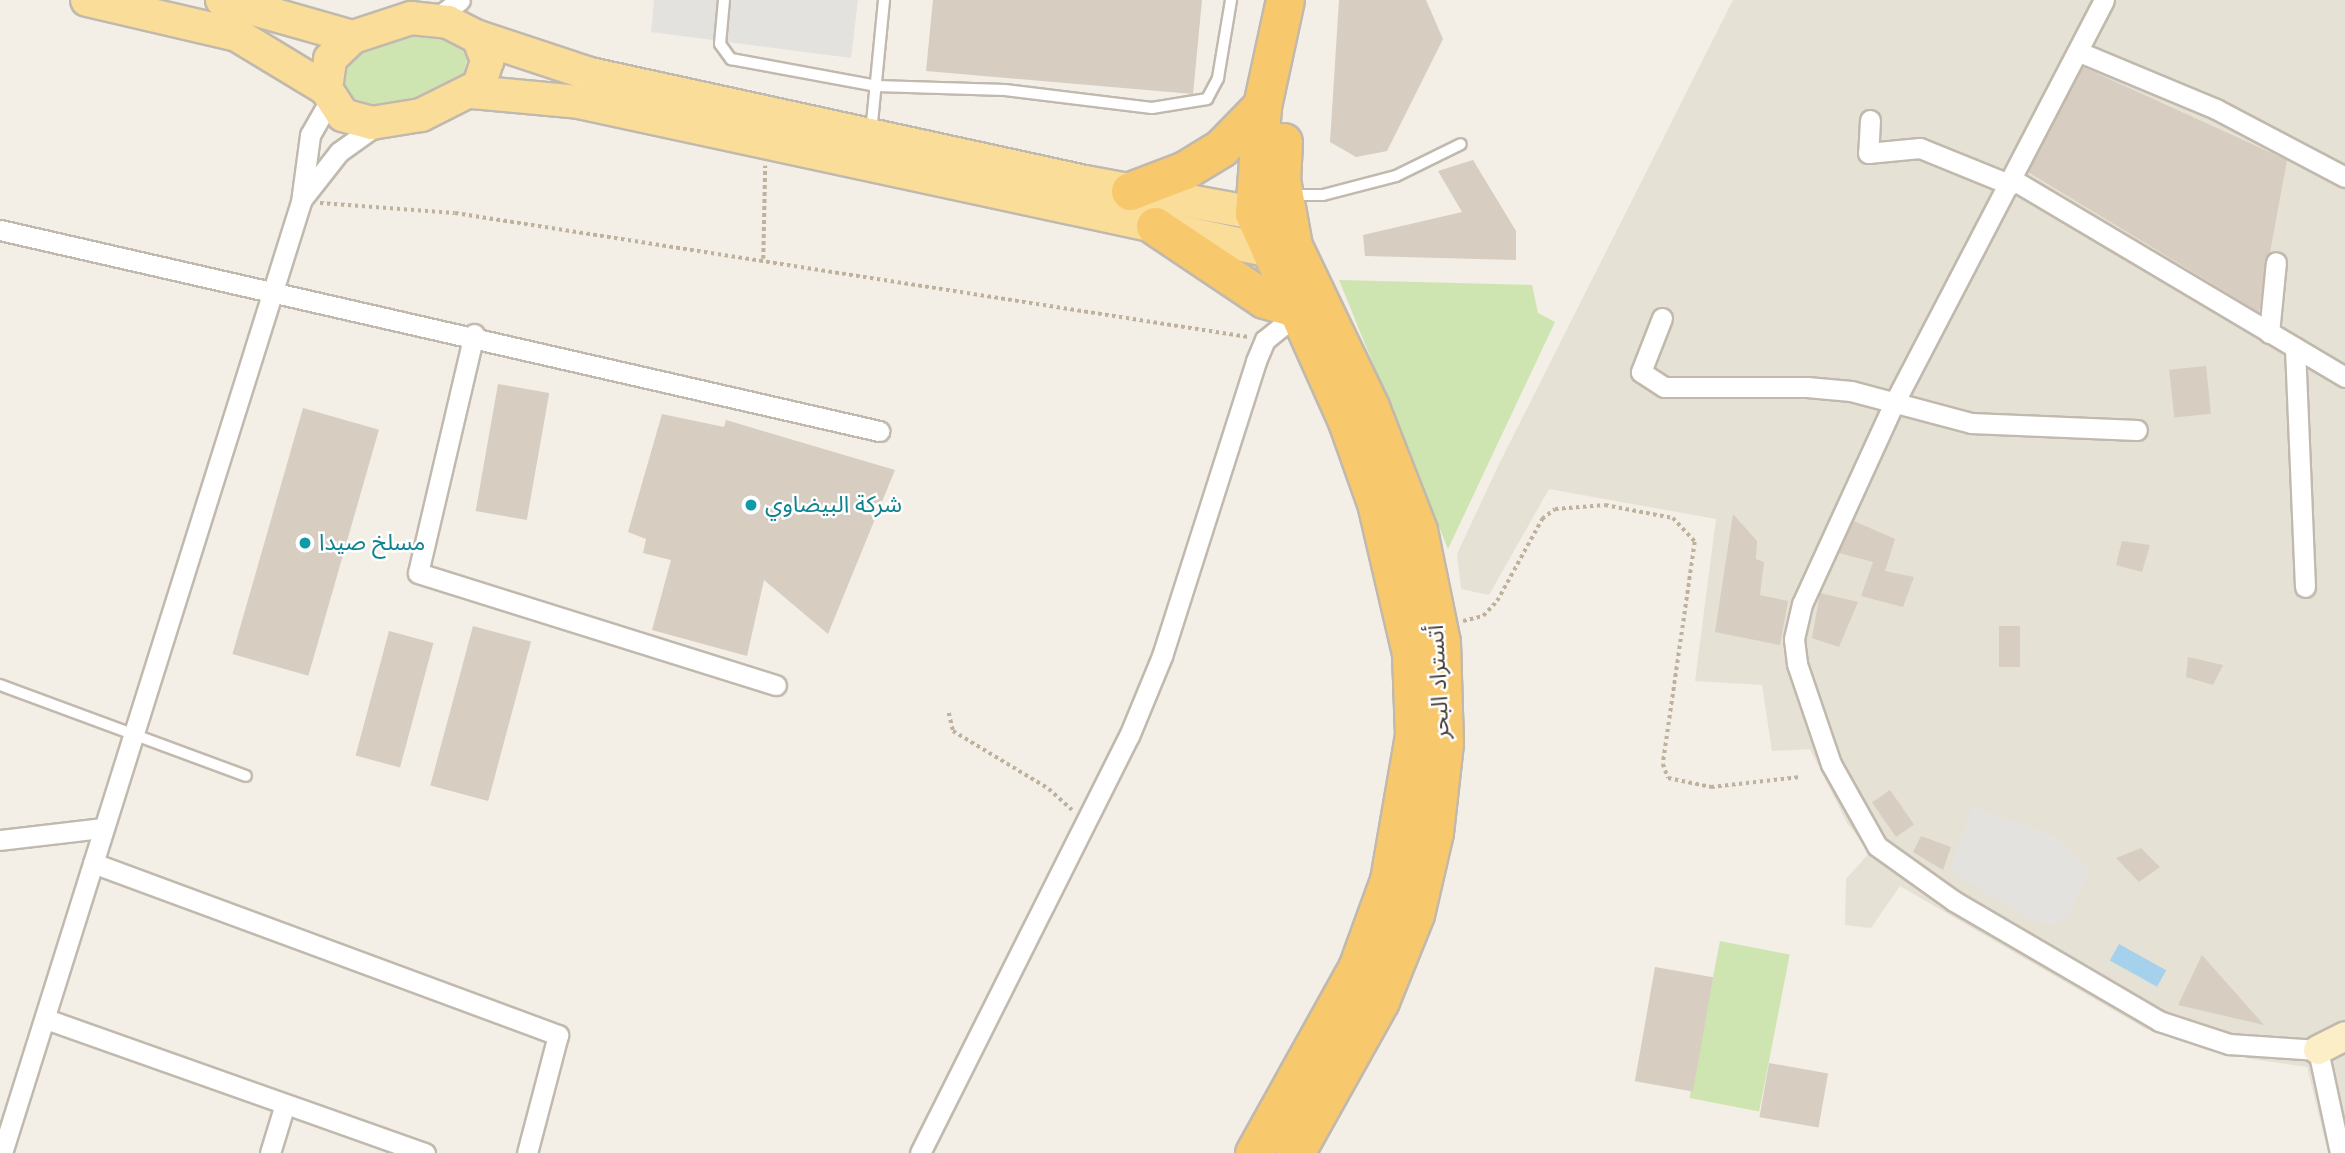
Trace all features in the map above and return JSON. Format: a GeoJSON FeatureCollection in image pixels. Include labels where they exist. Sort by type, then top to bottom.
{"type":"FeatureCollection","features":[{"type":"Feature","properties":{"kind":"highway"},"geometry":{"type":"LineString","coordinates":[[1280,248],[1262,106],[1283,16]]}},
{"type":"Feature","properties":{"kind":"highway"},"geometry":{"type":"LineString","coordinates":[[1274,206],[1283,16]]}},
{"type":"Feature","properties":{"kind":"highway"},"geometry":{"type":"LineString","coordinates":[[1130,191],[1185,170],[1221,148],[1262,106]]}},
{"type":"Feature","properties":{"kind":"highway"},"geometry":{"type":"LineString","coordinates":[[1155,226],[1264,299],[1294,311]]}},
{"type":"Feature","properties":{"kind":"highway","name":"أتستراد البحر"},"geometry":{"type":"LineString","coordinates":[[1254,1153],[1357,968],[1389,880],[1414,735],[1411,653],[1397,571],[1348,421],[1294,311],[1280,248]]}},
{"type":"Feature","properties":{"kind":"highway","name":"أتستراد البحر"},"geometry":{"type":"LineString","coordinates":[[1280,248],[1370,407],[1413,517],[1437,623],[1444,743],[1415,914],[1380,1001],[1295,1153]]}},
{"type":"Feature","properties":{"kind":"main road"},"geometry":{"type":"LineString","coordinates":[[87,0],[237,35],[328,94],[353,120],[382,122],[435,111],[472,92],[579,102],[867,168],[1155,226],[1280,248]]}},
{"type":"Feature","properties":{"kind":"main road"},"geometry":{"type":"LineString","coordinates":[[222,0],[353,37]]}},
{"type":"Feature","properties":{"kind":"main road"},"geometry":{"type":"LineString","coordinates":[[328,94],[330,59],[353,37],[399,20],[447,10],[478,37],[590,74],[1130,191],[1274,206]]}},
{"type":"Feature","properties":{"kind":"main road"},"geometry":{"type":"LineString","coordinates":[[472,92],[487,61],[478,37]]}},
{"type":"Feature","properties":{"kind":"street"},"geometry":{"type":"LineString","coordinates":[[2104,0],[2013,183],[1894,403],[1802,604],[1794,639],[1830,764],[1863,829],[1954,901],[2159,1021],[2229,1044],[2318,1049],[2345,1036]]}},
{"type":"Feature","properties":{"kind":"street"},"geometry":{"type":"LineString","coordinates":[[2079,52],[2216,109],[2345,177]]}},
{"type":"Feature","properties":{"kind":"street"},"geometry":{"type":"LineString","coordinates":[[2,1153],[301,202],[310,135],[328,94]]}},
{"type":"Feature","properties":{"kind":"street"},"geometry":{"type":"LineString","coordinates":[[1870,120],[1868,153],[1920,148],[2013,183],[2345,377]]}},
{"type":"Feature","properties":{"kind":"street"},"geometry":{"type":"LineString","coordinates":[[301,202],[339,152],[382,122]]}},
{"type":"Feature","properties":{"kind":"street"},"geometry":{"type":"LineString","coordinates":[[0,230],[474,334],[879,431]]}},
{"type":"Feature","properties":{"kind":"street"},"geometry":{"type":"LineString","coordinates":[[2269,333],[2276,262]]}},
{"type":"Feature","properties":{"kind":"street"},"geometry":{"type":"LineString","coordinates":[[920,1153],[1086,825],[1162,656],[1265,340],[1294,311]]}},
{"type":"Feature","properties":{"kind":"street"},"geometry":{"type":"LineString","coordinates":[[1662,318],[1641,372],[1664,387],[1807,387],[1894,403],[1971,424],[2137,430]]}},
{"type":"Feature","properties":{"kind":"street"},"geometry":{"type":"LineString","coordinates":[[474,334],[418,573],[776,685]]}},
{"type":"Feature","properties":{"kind":"street"},"geometry":{"type":"LineString","coordinates":[[2295,348],[2305,587]]}},
{"type":"Feature","properties":{"kind":"street"},"geometry":{"type":"LineString","coordinates":[[0,840],[102,828]]}},
{"type":"Feature","properties":{"kind":"street"},"geometry":{"type":"LineString","coordinates":[[93,863],[558,1035],[527,1153]]}},
{"type":"Feature","properties":{"kind":"street"},"geometry":{"type":"LineString","coordinates":[[46,1019],[425,1153]]}},
{"type":"Feature","properties":{"kind":"street"},"geometry":{"type":"LineString","coordinates":[[2318,1049],[2340,1153]]}},
{"type":"Feature","properties":{"kind":"street"},"geometry":{"type":"LineString","coordinates":[[270,1153],[285,1104]]}},
{"type":"Feature","properties":{"kind":"lane"},"geometry":{"type":"LineString","coordinates":[[724,0],[720,44],[731,59],[876,86],[1005,90],[1152,108],[1207,99],[1218,78],[1231,0]]}},
{"type":"Feature","properties":{"kind":"lane"},"geometry":{"type":"LineString","coordinates":[[867,168],[884,0]]}},
{"type":"Feature","properties":{"kind":"lane"},"geometry":{"type":"LineString","coordinates":[[1274,206],[1396,176],[1461,144]]}},
{"type":"Feature","properties":{"kind":"lane"},"geometry":{"type":"LineString","coordinates":[[0,685],[134,732],[246,776]]}},
{"type":"Feature","properties":{"kind":"path"},"geometry":{"type":"LineString","coordinates":[[763,259],[765,146]]}},
{"type":"Feature","properties":{"kind":"path"},"geometry":{"type":"LineString","coordinates":[[301,202],[455,213],[763,259],[1265,340]]}},
{"type":"Feature","properties":{"kind":"path"},"geometry":{"type":"LineString","coordinates":[[1437,623],[1483,616],[1555,509],[1605,505],[1673,518],[1695,542],[1663,764],[1668,778],[1711,787],[1800,777]]}},
{"type":"Feature","properties":{"kind":"path"},"geometry":{"type":"LineString","coordinates":[[950,713],[953,731],[1049,789],[1086,825]]}},
{"type":"Feature","properties":{"kind":"shaded area"},"geometry":{"type":"Polygon","coordinates":[[[654,0],[858,0],[851,58],[651,32],[654,0]]]}},
{"type":"Feature","properties":{"kind":"shaded area"},"geometry":{"type":"Polygon","coordinates":[[[1733,0],[2345,0],[2345,1153],[2328,1153],[2307,1067],[2251,1059],[2146,1029],[1900,886],[1871,928],[1845,925],[1846,879],[1870,852],[1847,823],[1810,749],[1772,751],[1762,685],[1695,681],[1716,519],[1549,489],[1489,595],[1461,589],[1457,554],[1499,464],[1733,0]]]}},
{"type":"Feature","properties":{"kind":"shaded area"},"geometry":{"type":"Polygon","coordinates":[[[1972,807],[2055,836],[2090,871],[2068,917],[2051,926],[2028,919],[1950,870],[1972,807]]]}},
{"type":"Feature","properties":{"kind":"green space"},"geometry":{"type":"Polygon","coordinates":[[[407,29],[455,31],[468,53],[464,77],[413,109],[364,114],[345,103],[336,81],[342,60],[407,29]]]}},
{"type":"Feature","properties":{"kind":"green space"},"geometry":{"type":"Polygon","coordinates":[[[1339,280],[1532,285],[1538,313],[1555,322],[1448,549],[1339,280]]]}},
{"type":"Feature","properties":{"kind":"green space"},"geometry":{"type":"Polygon","coordinates":[[[1720,941],[1790,955],[1759,1112],[1689,1098],[1720,941]]]}},
{"type":"Feature","properties":{"kind":"water"},"geometry":{"type":"Polygon","coordinates":[[[2119,944],[2166,970],[2157,987],[2110,961],[2119,944]]]}},
{"type":"Feature","properties":{"kind":"building"},"geometry":{"type":"Polygon","coordinates":[[[933,0],[1202,0],[1193,94],[926,71],[933,0]]]}},
{"type":"Feature","properties":{"kind":"building"},"geometry":{"type":"Polygon","coordinates":[[[1339,0],[1426,0],[1443,39],[1387,151],[1356,157],[1330,142],[1339,0]]]}},
{"type":"Feature","properties":{"kind":"building"},"geometry":{"type":"Polygon","coordinates":[[[2083,67],[2287,160],[2259,312],[2028,172],[2083,67]]]}},
{"type":"Feature","properties":{"kind":"building"},"geometry":{"type":"Polygon","coordinates":[[[1473,160],[1516,231],[1516,260],[1365,256],[1363,235],[1462,212],[1438,171],[1473,160]]]}},
{"type":"Feature","properties":{"kind":"building"},"geometry":{"type":"Polygon","coordinates":[[[2206,366],[2211,414],[2174,418],[2169,370],[2206,366]]]}},
{"type":"Feature","properties":{"kind":"building"},"geometry":{"type":"Polygon","coordinates":[[[498,384],[549,393],[527,520],[476,511],[498,384]]]}},
{"type":"Feature","properties":{"kind":"building","name":"مسلخ صيدا"},"geometry":{"type":"Polygon","coordinates":[[[303,408],[379,430],[308,676],[232,654],[303,408]]]}},
{"type":"Feature","properties":{"kind":"building"},"geometry":{"type":"Polygon","coordinates":[[[662,414],[724,427],[726,420],[895,470],[828,634],[764,580],[747,656],[652,630],[671,560],[643,553],[646,539],[628,532],[662,414]]]}},
{"type":"Feature","properties":{"kind":"building"},"geometry":{"type":"Polygon","coordinates":[[[1733,514],[1757,541],[1756,559],[1764,562],[1760,595],[1788,601],[1780,645],[1715,632],[1733,514]]]}},
{"type":"Feature","properties":{"kind":"building"},"geometry":{"type":"Polygon","coordinates":[[[1854,521],[1895,539],[1885,571],[1914,577],[1903,607],[1861,596],[1873,562],[1839,553],[1854,521]]]}},
{"type":"Feature","properties":{"kind":"building"},"geometry":{"type":"Polygon","coordinates":[[[2122,541],[2150,545],[2142,572],[2116,565],[2122,541]]]}},
{"type":"Feature","properties":{"kind":"building"},"geometry":{"type":"Polygon","coordinates":[[[1820,593],[1858,602],[1839,647],[1812,638],[1820,593]]]}},
{"type":"Feature","properties":{"kind":"building"},"geometry":{"type":"Polygon","coordinates":[[[473,626],[531,642],[488,801],[430,785],[473,626]]]}},
{"type":"Feature","properties":{"kind":"building"},"geometry":{"type":"Polygon","coordinates":[[[1999,626],[2020,626],[2020,667],[1999,667],[1999,626]]]}},
{"type":"Feature","properties":{"kind":"building"},"geometry":{"type":"Polygon","coordinates":[[[389,631],[433,643],[400,768],[356,756],[389,631]]]}},
{"type":"Feature","properties":{"kind":"building"},"geometry":{"type":"Polygon","coordinates":[[[2188,657],[2223,665],[2213,685],[2186,677],[2188,657]]]}},
{"type":"Feature","properties":{"kind":"building"},"geometry":{"type":"Polygon","coordinates":[[[1890,790],[1914,824],[1896,837],[1872,803],[1890,790]]]}},
{"type":"Feature","properties":{"kind":"building"},"geometry":{"type":"Polygon","coordinates":[[[1921,836],[1951,847],[1943,870],[1913,852],[1921,836]]]}},
{"type":"Feature","properties":{"kind":"building"},"geometry":{"type":"Polygon","coordinates":[[[2141,848],[2160,867],[2139,882],[2116,858],[2141,848]]]}},
{"type":"Feature","properties":{"kind":"building"},"geometry":{"type":"Polygon","coordinates":[[[2202,955],[2264,1025],[2178,1005],[2202,955]]]}},
{"type":"Feature","properties":{"kind":"building"},"geometry":{"type":"Polygon","coordinates":[[[1655,967],[1713,977],[1693,1091],[1635,1081],[1655,967]]]}},
{"type":"Feature","properties":{"kind":"building"},"geometry":{"type":"Polygon","coordinates":[[[1769,1063],[1828,1073],[1819,1128],[1759,1117],[1769,1063]]]}},
{"type":"Feature","properties":{"kind":"place","name":"شركة البيضاوي"},"geometry":{"type":"Point","coordinates":[751,505]}},
{"type":"Feature","properties":{"kind":"place","name":"مسلخ صيدا"},"geometry":{"type":"Point","coordinates":[305,543]}}]}
